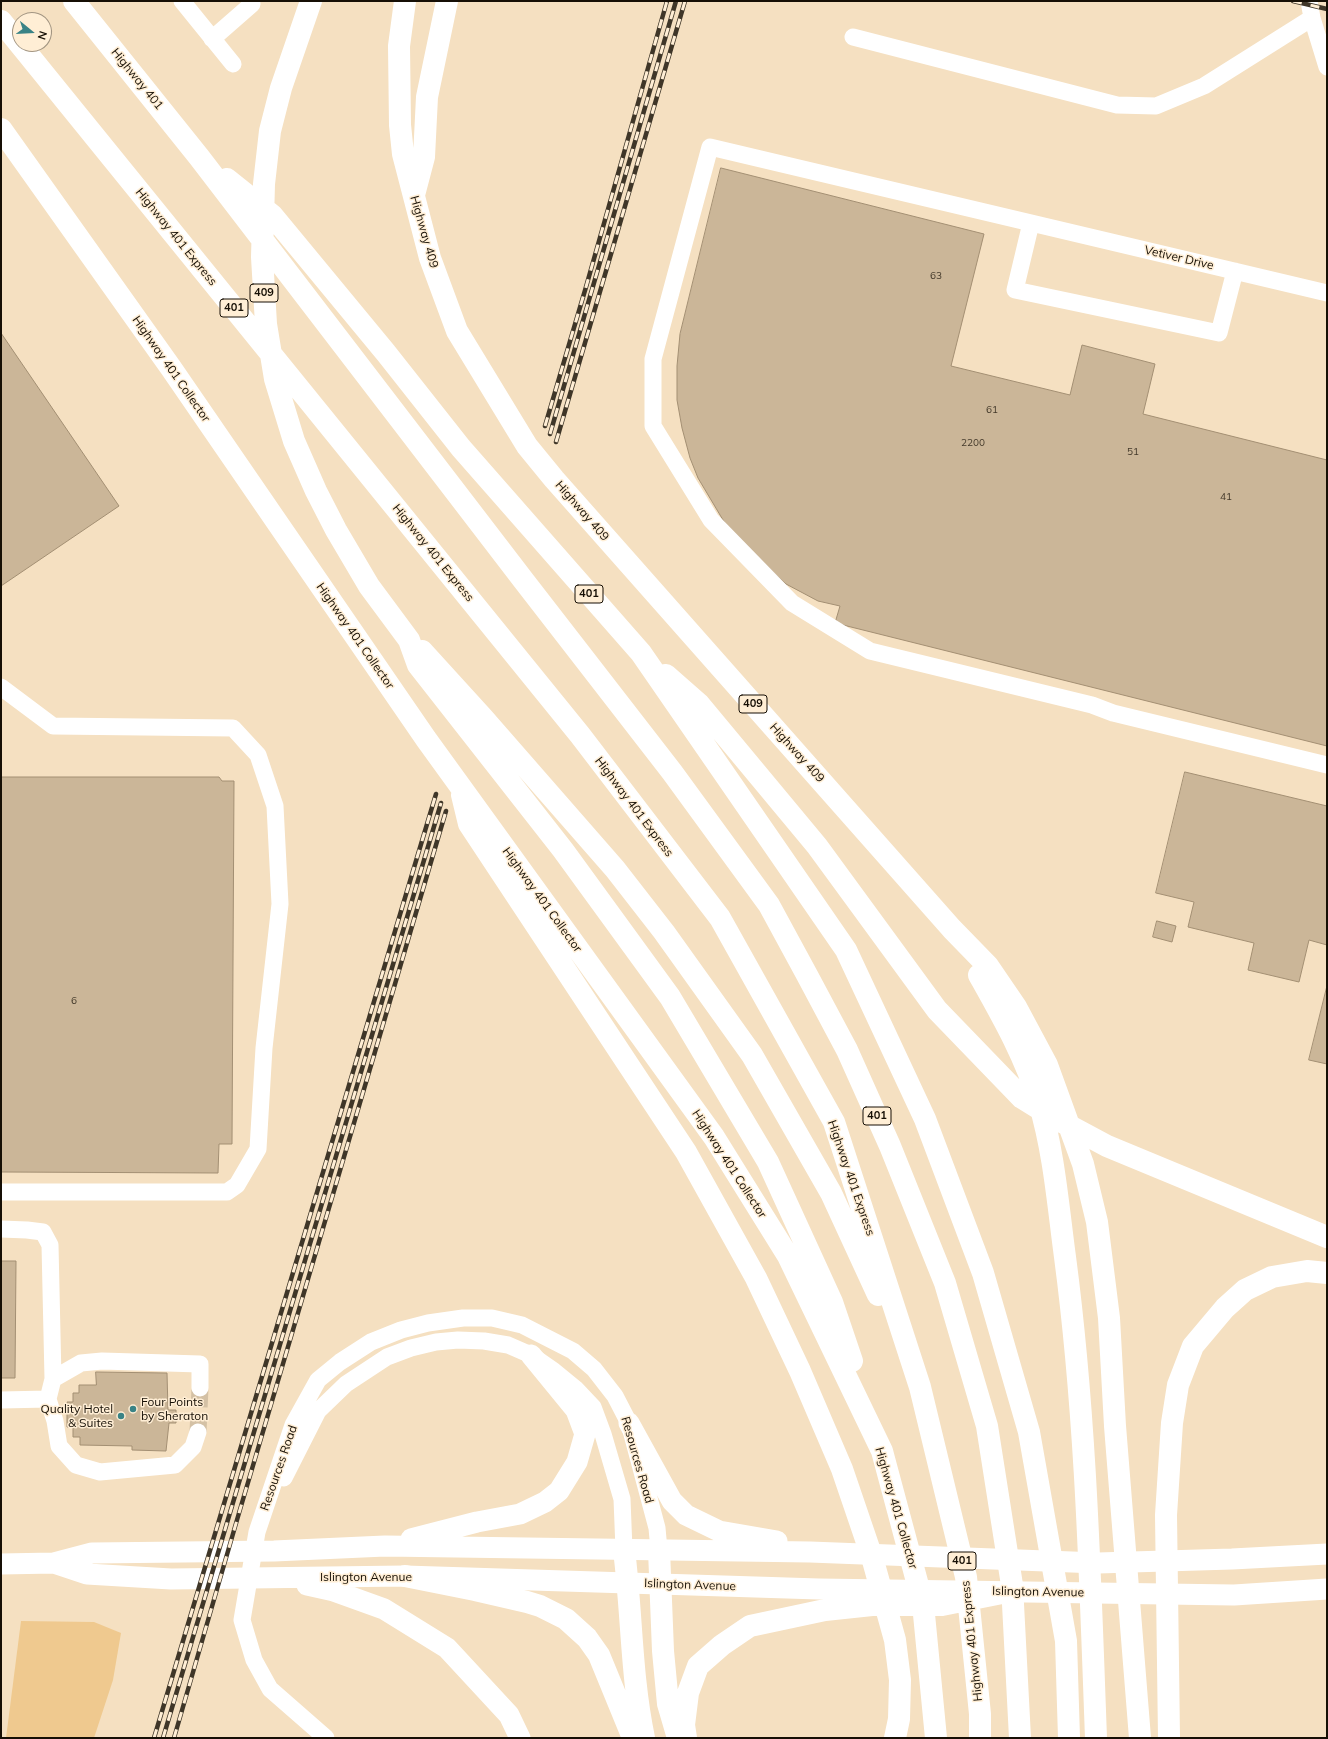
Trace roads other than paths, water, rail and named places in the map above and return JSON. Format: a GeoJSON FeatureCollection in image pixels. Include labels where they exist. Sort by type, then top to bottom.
{"type":"FeatureCollection","features":[{"type":"Feature","properties":{"kind":"highway","name":"Highway 401"},"geometry":{"type":"LineString","coordinates":[[74,1],[199,157]]}},
{"type":"Feature","properties":{"kind":"highway","name":"409"},"geometry":{"type":"LineString","coordinates":[[311,1],[281,88],[270,131],[264,184],[262,257],[266,324],[276,380],[294,441],[316,491],[336,530],[369,586],[408,640]]}},
{"type":"Feature","properties":{"kind":"highway","name":"Highway 409"},"geometry":{"type":"LineString","coordinates":[[405,1],[399,46],[400,125],[403,154],[430,258],[457,331],[526,446],[952,929]]}},
{"type":"Feature","properties":{"kind":"highway"},"geometry":{"type":"LineString","coordinates":[[414,198],[424,157],[427,97],[447,1]]}},
{"type":"Feature","properties":{"kind":"highway","name":"Highway 401 Express"},"geometry":{"type":"LineString","coordinates":[[1,21],[580,735],[720,918],[834,1122],[920,1387],[966,1577],[980,1714],[980,1738]]}},
{"type":"Feature","properties":{"kind":"highway","name":"Highway 401 Collector"},"geometry":{"type":"LineString","coordinates":[[1,128],[171,368],[459,785],[714,1137],[788,1256],[882,1452],[924,1604],[936,1738]]}},
{"type":"Feature","properties":{"kind":"highway","name":"401"},"geometry":{"type":"LineString","coordinates":[[199,157],[272,215],[386,353],[461,448],[641,653],[846,950],[925,1119],[983,1273],[1029,1432],[1066,1641],[1069,1738]]}},
{"type":"Feature","properties":{"kind":"highway","name":"401"},"geometry":{"type":"LineString","coordinates":[[199,157],[672,772],[769,905],[847,1050],[890,1146],[945,1282],[987,1426],[1012,1585],[1020,1738]]}},
{"type":"Feature","properties":{"kind":"highway"},"geometry":{"type":"LineString","coordinates":[[408,640],[427,655],[615,869],[664,932],[752,1055],[831,1193],[920,1387]]}},
{"type":"Feature","properties":{"kind":"highway"},"geometry":{"type":"LineString","coordinates":[[408,640],[418,665],[564,850],[670,997],[764,1155],[832,1302],[882,1452]]}},
{"type":"Feature","properties":{"kind":"highway"},"geometry":{"type":"LineString","coordinates":[[641,653],[700,704],[817,846],[937,1010],[1022,1098],[1107,1146],[1327,1237]]}},
{"type":"Feature","properties":{"kind":"highway"},"geometry":{"type":"LineString","coordinates":[[459,785],[469,824],[686,1152],[756,1278],[800,1372],[842,1469],[872,1557],[895,1640],[900,1680],[899,1719],[895,1738]]}},
{"type":"Feature","properties":{"kind":"highway"},"geometry":{"type":"LineString","coordinates":[[952,929],[1019,1047],[1039,1102],[1051,1153],[1071,1302],[1088,1502],[1096,1738]]}},
{"type":"Feature","properties":{"kind":"highway"},"geometry":{"type":"LineString","coordinates":[[952,929],[988,966],[1016,1007],[1047,1065],[1083,1164],[1095,1215],[1109,1318],[1115,1426],[1140,1738]]}},
{"type":"Feature","properties":{"kind":"highway"},"geometry":{"type":"LineString","coordinates":[[1169,1738],[1166,1515],[1172,1423],[1178,1385],[1193,1346],[1225,1308],[1245,1290],[1272,1277],[1307,1271],[1327,1273]]}},
{"type":"Feature","properties":{"kind":"highway"},"geometry":{"type":"LineString","coordinates":[[624,1550],[628,1583],[634,1684],[644,1738]]}},
{"type":"Feature","properties":{"kind":"highway"},"geometry":{"type":"LineString","coordinates":[[659,1550],[663,1650],[668,1704],[678,1738]]}},
{"type":"Feature","properties":{"kind":"highway"},"geometry":{"type":"LineString","coordinates":[[405,1576],[527,1602],[545,1608],[566,1619],[587,1638],[599,1655],[632,1738]]}},
{"type":"Feature","properties":{"kind":"highway"},"geometry":{"type":"LineString","coordinates":[[686,1738],[684,1725],[688,1693],[698,1666],[716,1650],[750,1626],[825,1610],[872,1605],[942,1605],[1007,1592]]}},
{"type":"Feature","properties":{"kind":"main road"},"geometry":{"type":"LineString","coordinates":[[385,1546],[476,1522],[520,1514],[545,1502],[559,1491],[577,1462],[584,1434],[576,1410],[531,1356]]}},
{"type":"Feature","properties":{"kind":"main road"},"geometry":{"type":"LineString","coordinates":[[629,1423],[672,1501],[686,1515],[719,1531],[782,1542],[810,1552]]}},
{"type":"Feature","properties":{"kind":"main road","name":"Islington Avenue"},"geometry":{"type":"LineString","coordinates":[[1,1564],[54,1564],[92,1553],[274,1551],[385,1546],[810,1552],[1098,1563],[1232,1559],[1327,1554]]}},
{"type":"Feature","properties":{"kind":"main road","name":"Islington Avenue"},"geometry":{"type":"LineString","coordinates":[[54,1564],[87,1574],[171,1579],[405,1576],[819,1589],[1234,1595],[1327,1589]]}},
{"type":"Feature","properties":{"kind":"main road"},"geometry":{"type":"LineString","coordinates":[[269,1577],[334,1590],[384,1608],[446,1648],[509,1715],[520,1738]]}},
{"type":"Feature","properties":{"kind":"street"},"geometry":{"type":"LineString","coordinates":[[182,1],[233,64]]}},
{"type":"Feature","properties":{"kind":"street"},"geometry":{"type":"LineString","coordinates":[[212,39],[252,4]]}},
{"type":"Feature","properties":{"kind":"street"},"geometry":{"type":"LineString","coordinates":[[853,37],[1117,105],[1156,106],[1204,86],[1310,9],[1327,67]]}},
{"type":"Feature","properties":{"kind":"street","name":"Vetiver Drive"},"geometry":{"type":"LineString","coordinates":[[1327,293],[710,147],[653,359],[653,426],[711,520],[792,604],[870,651],[1092,705],[1113,713],[1327,765]]}},
{"type":"Feature","properties":{"kind":"street"},"geometry":{"type":"LineString","coordinates":[[1031,223],[1015,290],[1219,333],[1235,271]]}},
{"type":"Feature","properties":{"kind":"street"},"geometry":{"type":"LineString","coordinates":[[1,687],[53,726],[233,728],[258,755],[275,806],[280,904],[264,1048],[258,1149],[237,1185],[227,1192],[1,1192]]}},
{"type":"Feature","properties":{"kind":"street"},"geometry":{"type":"LineString","coordinates":[[1,1229],[43,1232],[50,1245],[53,1379],[48,1399],[55,1421],[59,1446],[76,1465],[100,1472],[175,1465],[193,1447],[198,1432]]}},
{"type":"Feature","properties":{"kind":"street","name":"Resources Road"},"geometry":{"type":"LineString","coordinates":[[326,1738],[270,1689],[254,1660],[242,1620],[257,1532],[293,1425],[318,1380],[340,1362],[371,1342],[401,1330],[428,1324],[463,1318],[492,1318],[522,1325],[573,1351],[594,1369],[615,1396],[629,1423],[657,1528],[659,1550]]}},
{"type":"Feature","properties":{"kind":"street","name":"Resources Road"},"geometry":{"type":"LineString","coordinates":[[257,1532],[318,1411],[346,1384],[387,1357],[412,1348],[436,1342],[458,1340],[484,1341],[508,1345],[531,1356],[554,1371],[576,1389],[593,1407],[603,1434],[622,1499],[624,1550]]}},
{"type":"Feature","properties":{"kind":"street"},"geometry":{"type":"LineString","coordinates":[[53,1379],[81,1363],[102,1361],[200,1364],[200,1388]]}},
{"type":"Feature","properties":{"kind":"street"},"geometry":{"type":"LineString","coordinates":[[1,1400],[48,1399]]}},
{"type":"Feature","properties":{"kind":"tunnel"},"geometry":{"type":"LineString","coordinates":[[198,1432],[200,1388]]}},
{"type":"Feature","properties":{"kind":"railway"},"geometry":{"type":"LineString","coordinates":[[545,426],[667,1]]}},
{"type":"Feature","properties":{"kind":"railway"},"geometry":{"type":"LineString","coordinates":[[550,434],[676,1]]}},
{"type":"Feature","properties":{"kind":"railway"},"geometry":{"type":"LineString","coordinates":[[556,442],[685,1]]}},
{"type":"Feature","properties":{"kind":"railway"},"geometry":{"type":"LineString","coordinates":[[1293,1],[1327,9]]}},
{"type":"Feature","properties":{"kind":"railway"},"geometry":{"type":"LineString","coordinates":[[154,1738],[436,794]]}},
{"type":"Feature","properties":{"kind":"railway"},"geometry":{"type":"LineString","coordinates":[[163,1738],[441,803]]}},
{"type":"Feature","properties":{"kind":"railway"},"geometry":{"type":"LineString","coordinates":[[174,1738],[446,811]]}},
{"type":"Feature","properties":{"kind":"place","name":"Four Points by Sheraton"},"geometry":{"type":"Point","coordinates":[133,1409]}},
{"type":"Feature","properties":{"kind":"place","name":"Quality Hotel & Suites"},"geometry":{"type":"Point","coordinates":[121,1416]}}]}
